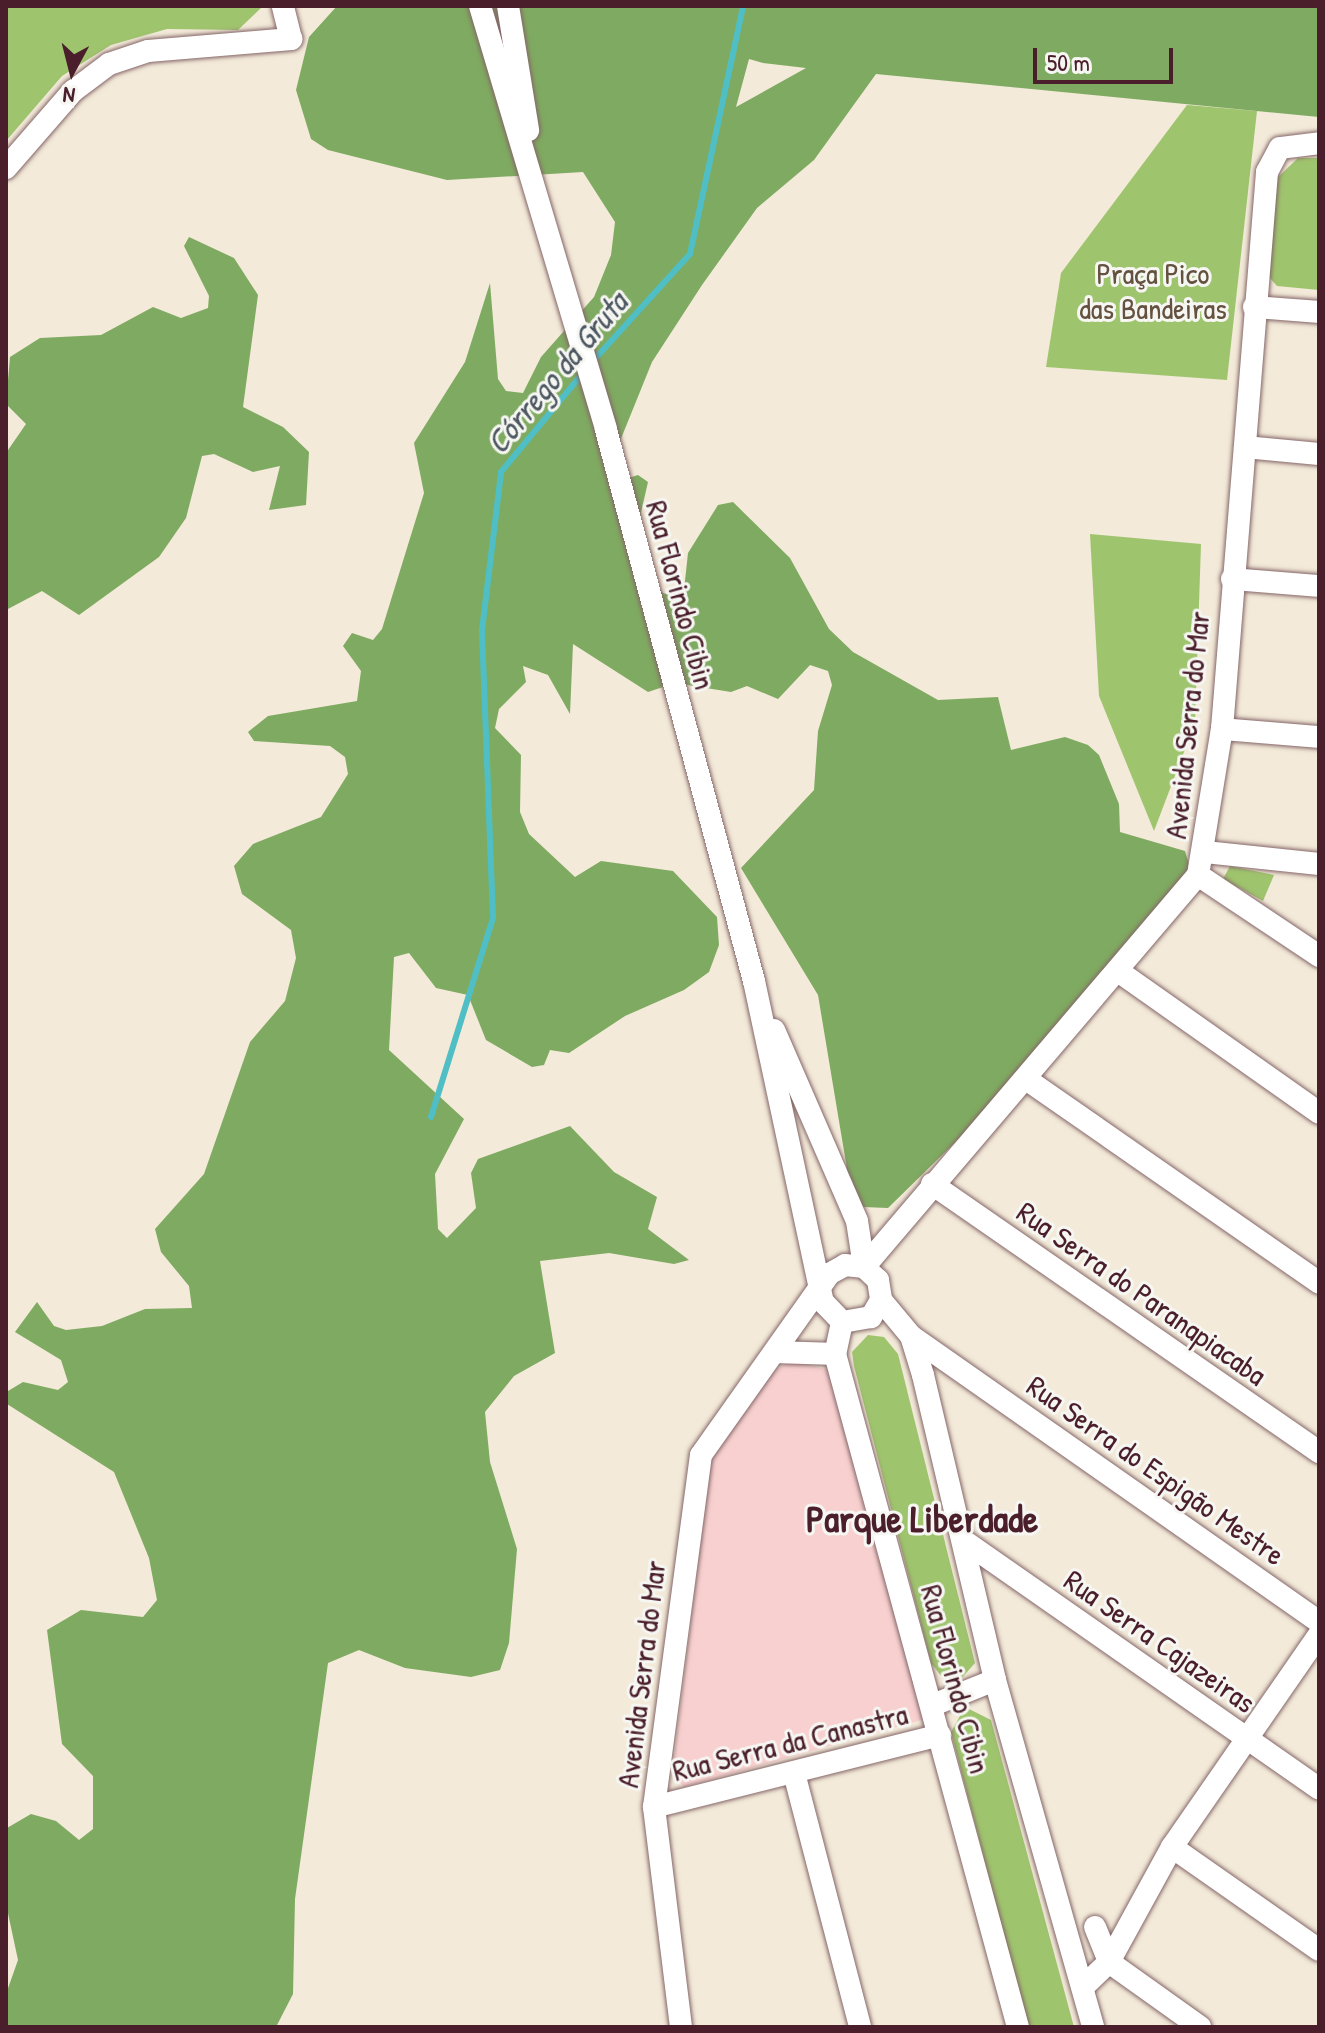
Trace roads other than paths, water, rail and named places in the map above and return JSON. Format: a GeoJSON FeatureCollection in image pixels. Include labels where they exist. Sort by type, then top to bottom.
{"type":"FeatureCollection","features":[{"type":"Feature","properties":{"kind":"street"},"geometry":{"type":"LineString","coordinates":[[6,168],[73,91],[109,64],[148,51],[291,39],[283,6]]}},
{"type":"Feature","properties":{"kind":"street","name":"Rua Florindo Cibin"},"geometry":{"type":"LineString","coordinates":[[480,6],[606,430],[754,981],[824,1283],[835,1316],[835,1354],[933,1705],[1018,2027]]}},
{"type":"Feature","properties":{"kind":"street","name":"Rua Florindo Cibin"},"geometry":{"type":"LineString","coordinates":[[508,6],[544,226]]}},
{"type":"Feature","properties":{"kind":"street","name":"Avenida Serra do Mar"},"geometry":{"type":"LineString","coordinates":[[681,2027],[654,1807],[701,1455],[824,1283],[845,1265],[864,1267],[1198,875],[1205,852],[1222,729],[1267,172],[1280,148],[1319,143]]}},
{"type":"Feature","properties":{"kind":"street"},"geometry":{"type":"LineString","coordinates":[[1254,307],[1319,312]]}},
{"type":"Feature","properties":{"kind":"street"},"geometry":{"type":"LineString","coordinates":[[1245,447],[1319,454]]}},
{"type":"Feature","properties":{"kind":"street"},"geometry":{"type":"LineString","coordinates":[[1232,579],[1319,586]]}},
{"type":"Feature","properties":{"kind":"street"},"geometry":{"type":"LineString","coordinates":[[1222,729],[1319,737]]}},
{"type":"Feature","properties":{"kind":"street"},"geometry":{"type":"LineString","coordinates":[[1205,852],[1319,864]]}},
{"type":"Feature","properties":{"kind":"street"},"geometry":{"type":"LineString","coordinates":[[1198,875],[1319,956]]}},
{"type":"Feature","properties":{"kind":"street"},"geometry":{"type":"LineString","coordinates":[[1118,971],[1319,1113]]}},
{"type":"Feature","properties":{"kind":"street","name":"Rua Florindo Cibin"},"geometry":{"type":"LineString","coordinates":[[754,981],[857,1221],[864,1267]]}},
{"type":"Feature","properties":{"kind":"street"},"geometry":{"type":"LineString","coordinates":[[1026,1079],[1319,1283]]}},
{"type":"Feature","properties":{"kind":"street","name":"Rua Serra do Paranapiacaba"},"geometry":{"type":"LineString","coordinates":[[932,1184],[1319,1452]]}},
{"type":"Feature","properties":{"kind":"street"},"geometry":{"type":"LineString","coordinates":[[857,1221],[900,1224]]}},
{"type":"Feature","properties":{"kind":"street"},"geometry":{"type":"LineString","coordinates":[[835,1316],[871,1317],[881,1300],[878,1280],[864,1267]]}},
{"type":"Feature","properties":{"kind":"street","name":"Rua Florindo Cibin"},"geometry":{"type":"LineString","coordinates":[[881,1300],[911,1336],[923,1375],[967,1543],[995,1680],[1065,1917],[1093,2027]]}},
{"type":"Feature","properties":{"kind":"street","name":"Avenida Serra do Mar"},"geometry":{"type":"LineString","coordinates":[[776,1352],[835,1316]]}},
{"type":"Feature","properties":{"kind":"street","name":"Rua Serra do Espigão Mestre"},"geometry":{"type":"LineString","coordinates":[[911,1336],[1319,1622]]}},
{"type":"Feature","properties":{"kind":"street"},"geometry":{"type":"LineString","coordinates":[[776,1352],[835,1354]]}},
{"type":"Feature","properties":{"kind":"street"},"geometry":{"type":"LineString","coordinates":[[923,1375],[959,1368]]}},
{"type":"Feature","properties":{"kind":"street","name":"Rua Serra Cajazeiras"},"geometry":{"type":"LineString","coordinates":[[967,1543],[1319,1789]]}},
{"type":"Feature","properties":{"kind":"street"},"geometry":{"type":"LineString","coordinates":[[977,1592],[989,1574],[1007,1571]]}},
{"type":"Feature","properties":{"kind":"street"},"geometry":{"type":"LineString","coordinates":[[1085,1995],[1109,1962],[1172,1847],[1319,1635]]}},
{"type":"Feature","properties":{"kind":"street"},"geometry":{"type":"LineString","coordinates":[[933,1705],[995,1680]]}},
{"type":"Feature","properties":{"kind":"street","name":"Rua Serra da Canastra"},"geometry":{"type":"LineString","coordinates":[[654,1807],[940,1735]]}},
{"type":"Feature","properties":{"kind":"street"},"geometry":{"type":"LineString","coordinates":[[794,1773],[860,2027]]}},
{"type":"Feature","properties":{"kind":"street"},"geometry":{"type":"LineString","coordinates":[[1172,1847],[1319,1950]]}},
{"type":"Feature","properties":{"kind":"street"},"geometry":{"type":"LineString","coordinates":[[1095,1927],[1149,1887]]}},
{"type":"Feature","properties":{"kind":"street"},"geometry":{"type":"LineString","coordinates":[[1065,1917],[1095,1927],[1109,1962],[1200,2027]]}},
{"type":"Feature","properties":{"kind":"street"},"geometry":{"type":"LineString","coordinates":[[1085,1995],[1129,1976]]}},
{"type":"Feature","properties":{"kind":"waterway","name":"Córrego da Gruta"},"geometry":{"type":"LineString","coordinates":[[593,361],[690,254],[743,6]]}},
{"type":"Feature","properties":{"kind":"waterway","name":"Córrego da Gruta"},"geometry":{"type":"LineString","coordinates":[[431,1117],[493,918],[482,630],[501,472],[583,373]]}},
{"type":"Feature","properties":{"kind":"district","name":"Parque Liberdade"},"geometry":{"type":"Point","coordinates":[922,1519]}},
{"type":"Feature","properties":{"kind":"park label","name":"Praça Pico das Bandeiras"},"geometry":{"type":"Point","coordinates":[1153,290]}}]}
